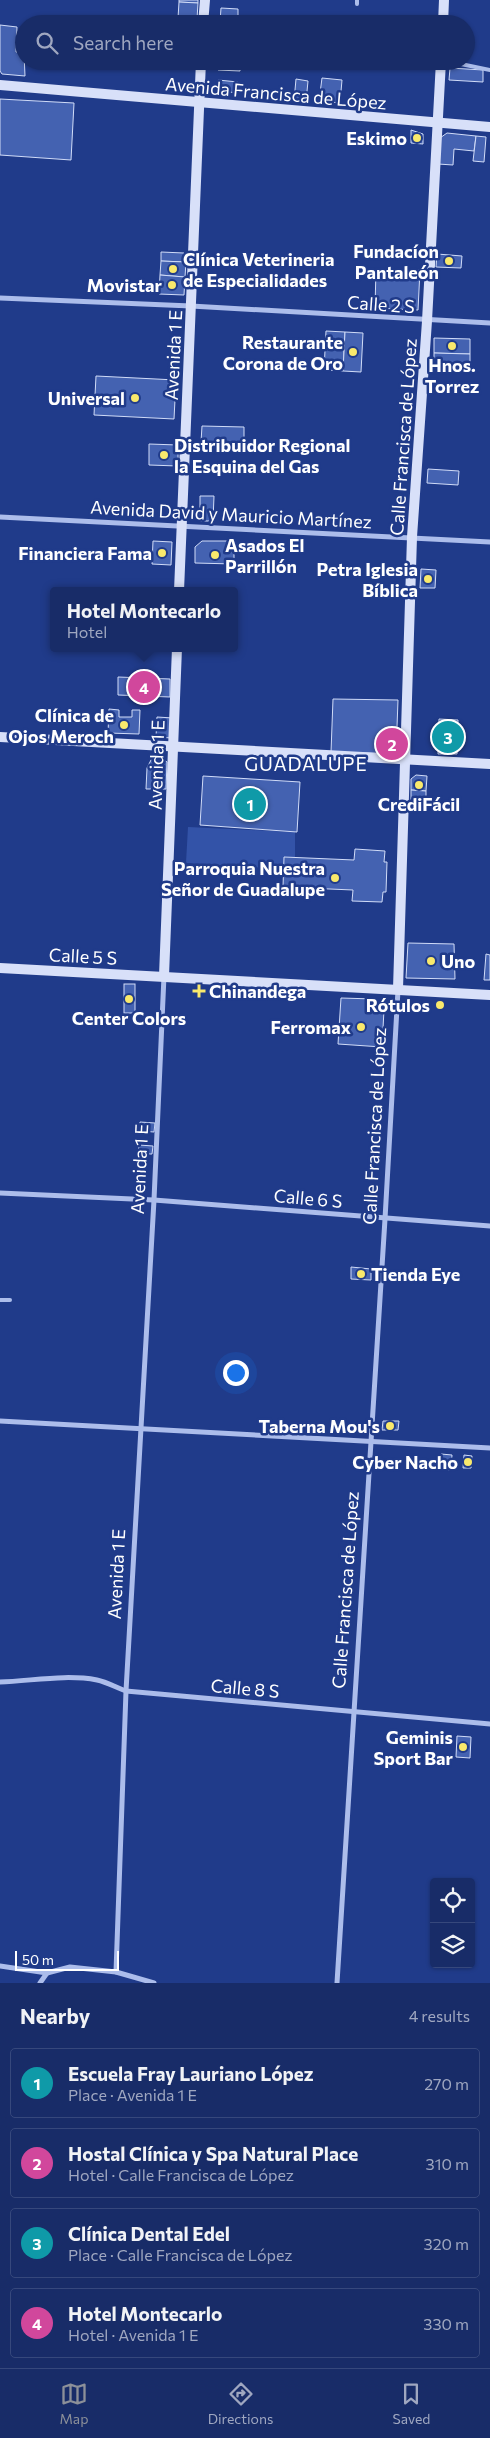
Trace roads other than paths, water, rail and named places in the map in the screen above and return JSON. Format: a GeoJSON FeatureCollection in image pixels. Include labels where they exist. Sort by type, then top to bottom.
{"type":"FeatureCollection","features":[{"type":"Feature","properties":{"kind":"street"},"geometry":{"type":"LineString","coordinates":[[204,15],[205,0]]}},
{"type":"Feature","properties":{"kind":"street"},"geometry":{"type":"LineString","coordinates":[[443,15],[444,0]]}},
{"type":"Feature","properties":{"kind":"street","name":"Avenida 1 E"},"geometry":{"type":"LineString","coordinates":[[179,587],[200,70]]}},
{"type":"Feature","properties":{"kind":"street","name":"Calle Francisca de López"},"geometry":{"type":"LineString","coordinates":[[337,1983],[386,1218],[398,989],[412,537],[427,321],[441,70]]}},
{"type":"Feature","properties":{"kind":"street","name":"Avenida Francisca de López"},"geometry":{"type":"LineString","coordinates":[[0,85],[490,127]]}},
{"type":"Feature","properties":{"kind":"street","name":"Calle 2 S"},"geometry":{"type":"LineString","coordinates":[[0,298],[191,306],[427,321],[490,323]]}},
{"type":"Feature","properties":{"kind":"street","name":"Avenida David y Mauricio Martínez"},"geometry":{"type":"LineString","coordinates":[[0,517],[490,542]]}},
{"type":"Feature","properties":{"kind":"street","name":"Avenida 1 E"},"geometry":{"type":"LineString","coordinates":[[116,1972],[126,1692],[154,1200],[177,652]]}},
{"type":"Feature","properties":{"kind":"street"},"geometry":{"type":"LineString","coordinates":[[0,737],[490,764]]}},
{"type":"Feature","properties":{"kind":"street","name":"Calle 5 S"},"geometry":{"type":"LineString","coordinates":[[0,968],[490,995]]}},
{"type":"Feature","properties":{"kind":"street","name":"Calle 6 S"},"geometry":{"type":"LineString","coordinates":[[0,1193],[154,1200],[490,1226]]}},
{"type":"Feature","properties":{"kind":"street"},"geometry":{"type":"LineString","coordinates":[[0,1421],[490,1448]]}},
{"type":"Feature","properties":{"kind":"street","name":"Calle 8 S"},"geometry":{"type":"LineString","coordinates":[[0,1682],[38,1681],[67,1677],[99,1680],[126,1692],[490,1724]]}},
{"type":"Feature","properties":{"kind":"street"},"geometry":{"type":"LineString","coordinates":[[0,1966],[47,1973],[70,1967],[116,1972],[154,1983]]}},
{"type":"Feature","properties":{"kind":"street"},"geometry":{"type":"LineString","coordinates":[[40,1983],[47,1973]]}},
{"type":"Feature","properties":{"kind":"lane"},"geometry":{"type":"LineString","coordinates":[[475,67],[490,70]]}},
{"type":"Feature","properties":{"kind":"lane"},"geometry":{"type":"LineString","coordinates":[[0,1300],[10,1300]]}},
{"type":"Feature","properties":{"kind":"place","name":"Eskimo"},"geometry":{"type":"Point","coordinates":[417,138]}},
{"type":"Feature","properties":{"kind":"place","name":"Fundacíon Pantaleón"},"geometry":{"type":"Point","coordinates":[449,261]}},
{"type":"Feature","properties":{"kind":"place","name":"Clínica Veterineria de Especialidades"},"geometry":{"type":"Point","coordinates":[173,269]}},
{"type":"Feature","properties":{"kind":"place","name":"Movistar"},"geometry":{"type":"Point","coordinates":[172,285]}},
{"type":"Feature","properties":{"kind":"place","name":"Hnos. Torrez"},"geometry":{"type":"Point","coordinates":[452,346]}},
{"type":"Feature","properties":{"kind":"place","name":"Restaurante Corona de Oro"},"geometry":{"type":"Point","coordinates":[353,352]}},
{"type":"Feature","properties":{"kind":"place","name":"Universal"},"geometry":{"type":"Point","coordinates":[135,398]}},
{"type":"Feature","properties":{"kind":"place","name":"Distribuidor Regional la Esquina del Gas"},"geometry":{"type":"Point","coordinates":[164,455]}},
{"type":"Feature","properties":{"kind":"place","name":"Financiera Fama"},"geometry":{"type":"Point","coordinates":[162,553]}},
{"type":"Feature","properties":{"kind":"place","name":"Asados El Parrillón"},"geometry":{"type":"Point","coordinates":[215,555]}},
{"type":"Feature","properties":{"kind":"place","name":"Petra Iglesia Bíblica"},"geometry":{"type":"Point","coordinates":[428,579]}},
{"type":"Feature","properties":{"kind":"place","name":"Hotel Montecarlo"},"geometry":{"type":"Point","coordinates":[144,687]}},
{"type":"Feature","properties":{"kind":"place","name":"Clínica de Ojos Meroch"},"geometry":{"type":"Point","coordinates":[124,725]}},
{"type":"Feature","properties":{"kind":"place","name":"Clínica Dental Edel"},"geometry":{"type":"Point","coordinates":[448,737]}},
{"type":"Feature","properties":{"kind":"place","name":"Hostal Clínica y Spa Natural Place"},"geometry":{"type":"Point","coordinates":[392,744]}},
{"type":"Feature","properties":{"kind":"place","name":"CrediFácil"},"geometry":{"type":"Point","coordinates":[419,785]}},
{"type":"Feature","properties":{"kind":"place","name":"Escuela Fray Lauriano López"},"geometry":{"type":"Point","coordinates":[250,804]}},
{"type":"Feature","properties":{"kind":"place","name":"Parroquia Nuestra Señor de Guadalupe"},"geometry":{"type":"Point","coordinates":[335,878]}},
{"type":"Feature","properties":{"kind":"place","name":"Uno"},"geometry":{"type":"Point","coordinates":[431,961]}},
{"type":"Feature","properties":{"kind":"place","name":"Chinandega"},"geometry":{"type":"Point","coordinates":[199,991]}},
{"type":"Feature","properties":{"kind":"place","name":"Center Colors"},"geometry":{"type":"Point","coordinates":[129,999]}},
{"type":"Feature","properties":{"kind":"place","name":"Rótulos"},"geometry":{"type":"Point","coordinates":[440,1005]}},
{"type":"Feature","properties":{"kind":"place","name":"Ferromax"},"geometry":{"type":"Point","coordinates":[361,1027]}},
{"type":"Feature","properties":{"kind":"place","name":"Tienda Eye"},"geometry":{"type":"Point","coordinates":[361,1274]}},
{"type":"Feature","properties":{"kind":"place","name":"Taberna Mou's"},"geometry":{"type":"Point","coordinates":[390,1426]}},
{"type":"Feature","properties":{"kind":"place","name":"Cyber Nacho"},"geometry":{"type":"Point","coordinates":[468,1462]}},
{"type":"Feature","properties":{"kind":"place","name":"Geminis Sport Bar"},"geometry":{"type":"Point","coordinates":[463,1747]}},
{"type":"Feature","properties":{"kind":"district","name":"GUADALUPE"},"geometry":{"type":"Point","coordinates":[306,763]}}]}
